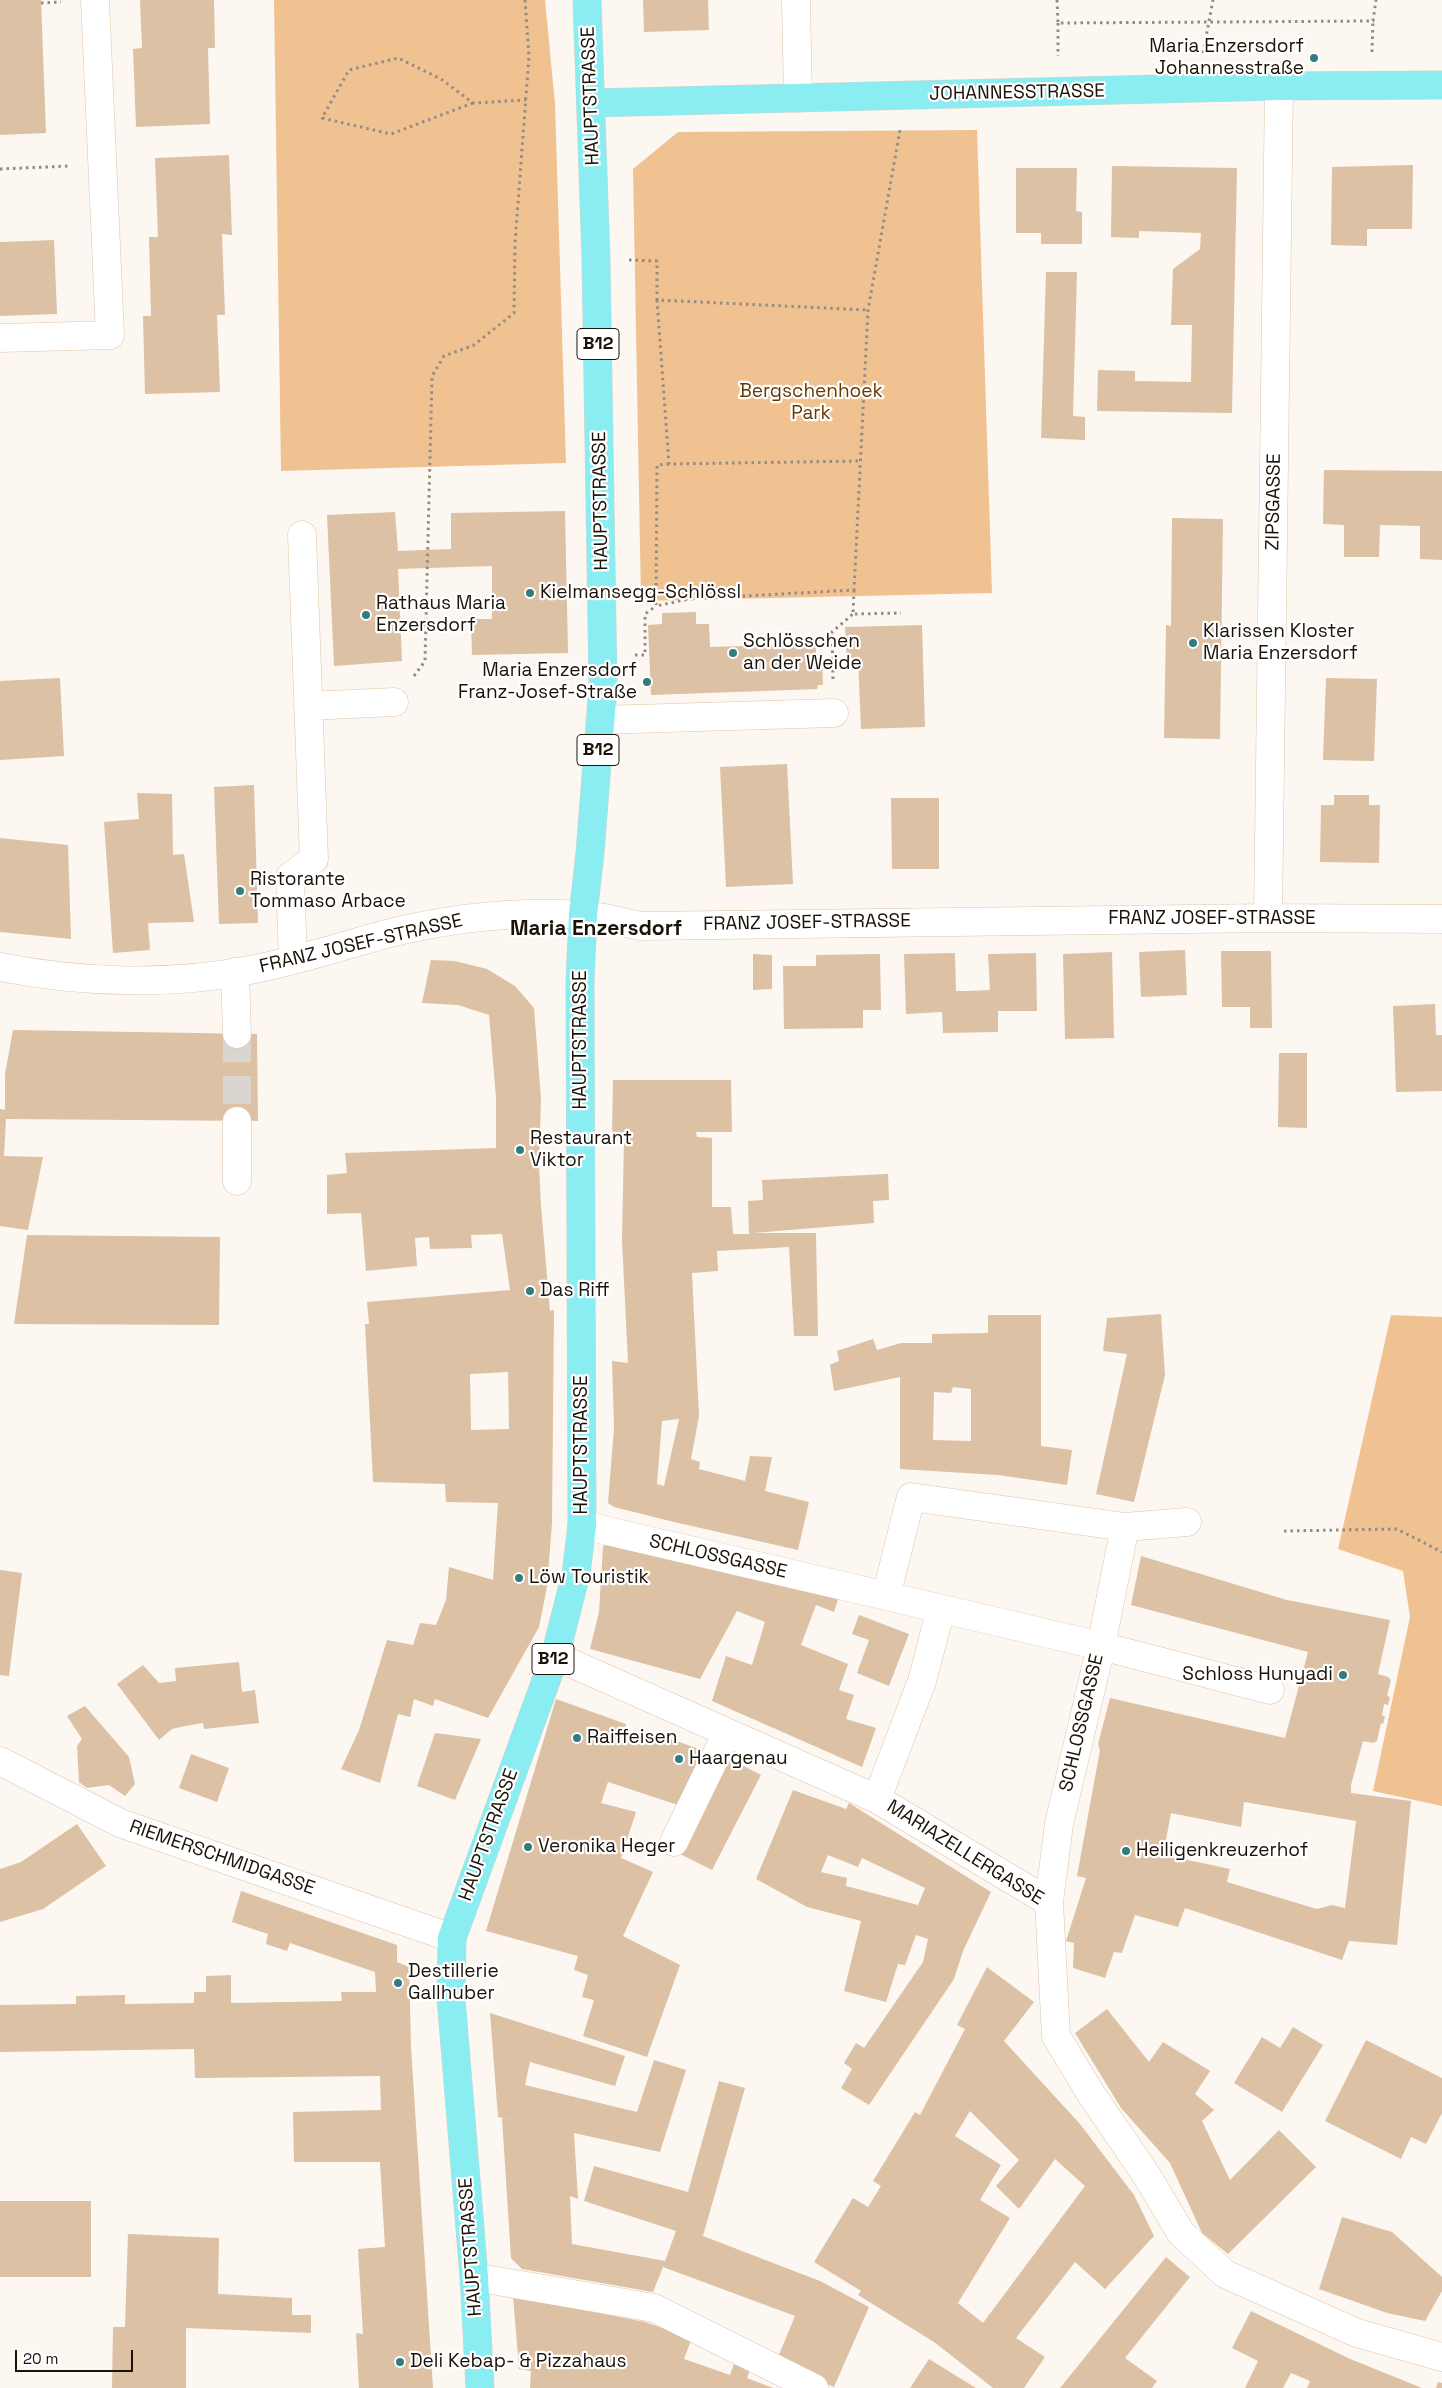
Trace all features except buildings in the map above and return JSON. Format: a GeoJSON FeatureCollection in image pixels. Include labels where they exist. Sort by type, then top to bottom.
{"type":"FeatureCollection","features":[{"type":"Feature","properties":{"kind":"main road","name":"HAUPTSTRASSE"},"geometry":{"type":"LineString","coordinates":[[480,2388],[474,2277],[451,1998],[452,1938],[555,1656],[576,1574],[582,1525],[580,981],[583,915],[590,853],[602,686],[602,584],[592,103],[586,0]]}},
{"type":"Feature","properties":{"kind":"main road","name":"JOHANNESSTRASSE"},"geometry":{"type":"LineString","coordinates":[[592,103],[1279,86],[1442,85]]}},
{"type":"Feature","properties":{"kind":"street"},"geometry":{"type":"LineString","coordinates":[[0,338],[110,335],[95,0]]}},
{"type":"Feature","properties":{"kind":"street"},"geometry":{"type":"LineString","coordinates":[[796,0],[798,98]]}},
{"type":"Feature","properties":{"kind":"street","name":"ZIPSGASSE"},"geometry":{"type":"LineString","coordinates":[[1268,918],[1279,86]]}},
{"type":"Feature","properties":{"kind":"street"},"geometry":{"type":"LineString","coordinates":[[293,960],[290,878],[314,858],[302,535]]}},
{"type":"Feature","properties":{"kind":"street"},"geometry":{"type":"LineString","coordinates":[[308,706],[394,702]]}},
{"type":"Feature","properties":{"kind":"street"},"geometry":{"type":"LineString","coordinates":[[600,720],[834,713]]}},
{"type":"Feature","properties":{"kind":"street","name":"FRANZ JOSEF-STRASSE"},"geometry":{"type":"LineString","coordinates":[[0,967],[72,978],[133,980],[235,972],[293,960],[392,933],[483,916],[583,915],[641,926],[1268,918],[1442,919]]}},
{"type":"Feature","properties":{"kind":"street"},"geometry":{"type":"LineString","coordinates":[[235,972],[237,1034]]}},
{"type":"Feature","properties":{"kind":"street"},"geometry":{"type":"LineString","coordinates":[[237,1121],[237,1181]]}},
{"type":"Feature","properties":{"kind":"street"},"geometry":{"type":"LineString","coordinates":[[886,1596],[911,1497],[1125,1527],[1187,1522]]}},
{"type":"Feature","properties":{"kind":"street","name":"SCHLOSSGASSE"},"geometry":{"type":"LineString","coordinates":[[582,1525],[1101,1646],[1059,1824],[1049,1902]]}},
{"type":"Feature","properties":{"kind":"street"},"geometry":{"type":"LineString","coordinates":[[1125,1527],[1101,1646],[1270,1690]]}},
{"type":"Feature","properties":{"kind":"street"},"geometry":{"type":"LineString","coordinates":[[877,1799],[922,1681],[941,1609]]}},
{"type":"Feature","properties":{"kind":"street","name":"MARIAZELLERGASSE"},"geometry":{"type":"LineString","coordinates":[[555,1656],[877,1799],[1049,1902],[1056,2036],[1091,2094],[1147,2176],[1181,2233],[1225,2274],[1357,2332],[1442,2357]]}},
{"type":"Feature","properties":{"kind":"street"},"geometry":{"type":"LineString","coordinates":[[674,1842],[727,1733]]}},
{"type":"Feature","properties":{"kind":"street","name":"RIEMERSCHMIDGASSE"},"geometry":{"type":"LineString","coordinates":[[0,1761],[120,1823],[452,1938]]}},
{"type":"Feature","properties":{"kind":"street"},"geometry":{"type":"LineString","coordinates":[[474,2277],[654,2308],[814,2388]]}},
{"type":"Feature","properties":{"kind":"path"},"geometry":{"type":"LineString","coordinates":[[394,702],[425,661],[432,376],[444,356],[474,345],[514,313],[515,243],[529,56],[525,0]]}},
{"type":"Feature","properties":{"kind":"path"},"geometry":{"type":"LineString","coordinates":[[1057,0],[1058,58]]}},
{"type":"Feature","properties":{"kind":"path"},"geometry":{"type":"LineString","coordinates":[[1202,55],[1207,22],[1213,0]]}},
{"type":"Feature","properties":{"kind":"path"},"geometry":{"type":"LineString","coordinates":[[1372,52],[1376,0]]}},
{"type":"Feature","properties":{"kind":"path"},"geometry":{"type":"LineString","coordinates":[[1058,23],[1373,22]]}},
{"type":"Feature","properties":{"kind":"path"},"geometry":{"type":"LineString","coordinates":[[473,103],[441,79],[398,58],[349,70],[322,118],[391,134],[473,103],[526,100]]}},
{"type":"Feature","properties":{"kind":"path"},"geometry":{"type":"LineString","coordinates":[[853,614],[868,310],[906,96]]}},
{"type":"Feature","properties":{"kind":"path"},"geometry":{"type":"LineString","coordinates":[[0,169],[103,164]]}},
{"type":"Feature","properties":{"kind":"path"},"geometry":{"type":"LineString","coordinates":[[634,260],[657,261],[669,464]]}},
{"type":"Feature","properties":{"kind":"path"},"geometry":{"type":"LineString","coordinates":[[658,300],[868,310]]}},
{"type":"Feature","properties":{"kind":"path"},"geometry":{"type":"LineString","coordinates":[[656,606],[657,465],[860,461]]}},
{"type":"Feature","properties":{"kind":"path"},"geometry":{"type":"LineString","coordinates":[[645,646],[645,614],[656,606],[689,599],[854,590]]}},
{"type":"Feature","properties":{"kind":"path"},"geometry":{"type":"LineString","coordinates":[[834,713],[832,632],[853,614],[901,612]]}},
{"type":"Feature","properties":{"kind":"path"},"geometry":{"type":"LineString","coordinates":[[1284,1531],[1397,1529],[1442,1552]]}},
{"type":"Feature","properties":{"kind":"green space"},"geometry":{"type":"Polygon","coordinates":[[[274,0],[545,0],[555,104],[566,463],[281,471],[274,0]]]}},
{"type":"Feature","properties":{"kind":"green space","name":"Bergschenhoek Park"},"geometry":{"type":"Polygon","coordinates":[[[977,130],[992,593],[641,601],[633,169],[678,132],[977,130]]]}},
{"type":"Feature","properties":{"kind":"green space"},"geometry":{"type":"Polygon","coordinates":[[[1391,1315],[1442,1317],[1442,1806],[1373,1791],[1410,1617],[1403,1571],[1338,1549],[1391,1315]]]}},
{"type":"Feature","properties":{"kind":"tunnel"},"geometry":{"type":"LineString","coordinates":[[237,1034],[237,1121]]}},
{"type":"Feature","properties":{"kind":"place","name":"Maria Enzersdorf Johannesstraße"},"geometry":{"type":"Point","coordinates":[1314,58]}},
{"type":"Feature","properties":{"kind":"place","name":"Kielmansegg-Schlössl"},"geometry":{"type":"Point","coordinates":[530,593]}},
{"type":"Feature","properties":{"kind":"place","name":"Rathaus Maria Enzersdorf"},"geometry":{"type":"Point","coordinates":[366,615]}},
{"type":"Feature","properties":{"kind":"place","name":"Klarissen Kloster Maria Enzersdorf"},"geometry":{"type":"Point","coordinates":[1193,643]}},
{"type":"Feature","properties":{"kind":"place","name":"Schlösschen an der Weide"},"geometry":{"type":"Point","coordinates":[733,653]}},
{"type":"Feature","properties":{"kind":"place","name":"Maria Enzersdorf Franz-Josef-Straße"},"geometry":{"type":"Point","coordinates":[647,682]}},
{"type":"Feature","properties":{"kind":"place","name":"Ristorante Tommaso Arbace"},"geometry":{"type":"Point","coordinates":[240,891]}},
{"type":"Feature","properties":{"kind":"place","name":"Restaurant Viktor"},"geometry":{"type":"Point","coordinates":[520,1150]}},
{"type":"Feature","properties":{"kind":"place","name":"Das Riff"},"geometry":{"type":"Point","coordinates":[530,1291]}},
{"type":"Feature","properties":{"kind":"place","name":"Löw Touristik"},"geometry":{"type":"Point","coordinates":[519,1578]}},
{"type":"Feature","properties":{"kind":"place","name":"Schloss Hunyadi"},"geometry":{"type":"Point","coordinates":[1343,1675]}},
{"type":"Feature","properties":{"kind":"place","name":"Raiffeisen"},"geometry":{"type":"Point","coordinates":[577,1738]}},
{"type":"Feature","properties":{"kind":"place","name":"Haargenau"},"geometry":{"type":"Point","coordinates":[679,1759]}},
{"type":"Feature","properties":{"kind":"place","name":"Veronika Heger"},"geometry":{"type":"Point","coordinates":[528,1847]}},
{"type":"Feature","properties":{"kind":"place","name":"Heiligenkreuzerhof"},"geometry":{"type":"Point","coordinates":[1126,1851]}},
{"type":"Feature","properties":{"kind":"place","name":"Destillerie Gallhuber"},"geometry":{"type":"Point","coordinates":[398,1983]}},
{"type":"Feature","properties":{"kind":"place","name":"Deli Kebap- & Pizzahaus"},"geometry":{"type":"Point","coordinates":[400,2362]}},
{"type":"Feature","properties":{"kind":"district","name":"Maria Enzersdorf"},"geometry":{"type":"Point","coordinates":[596,929]}}]}
